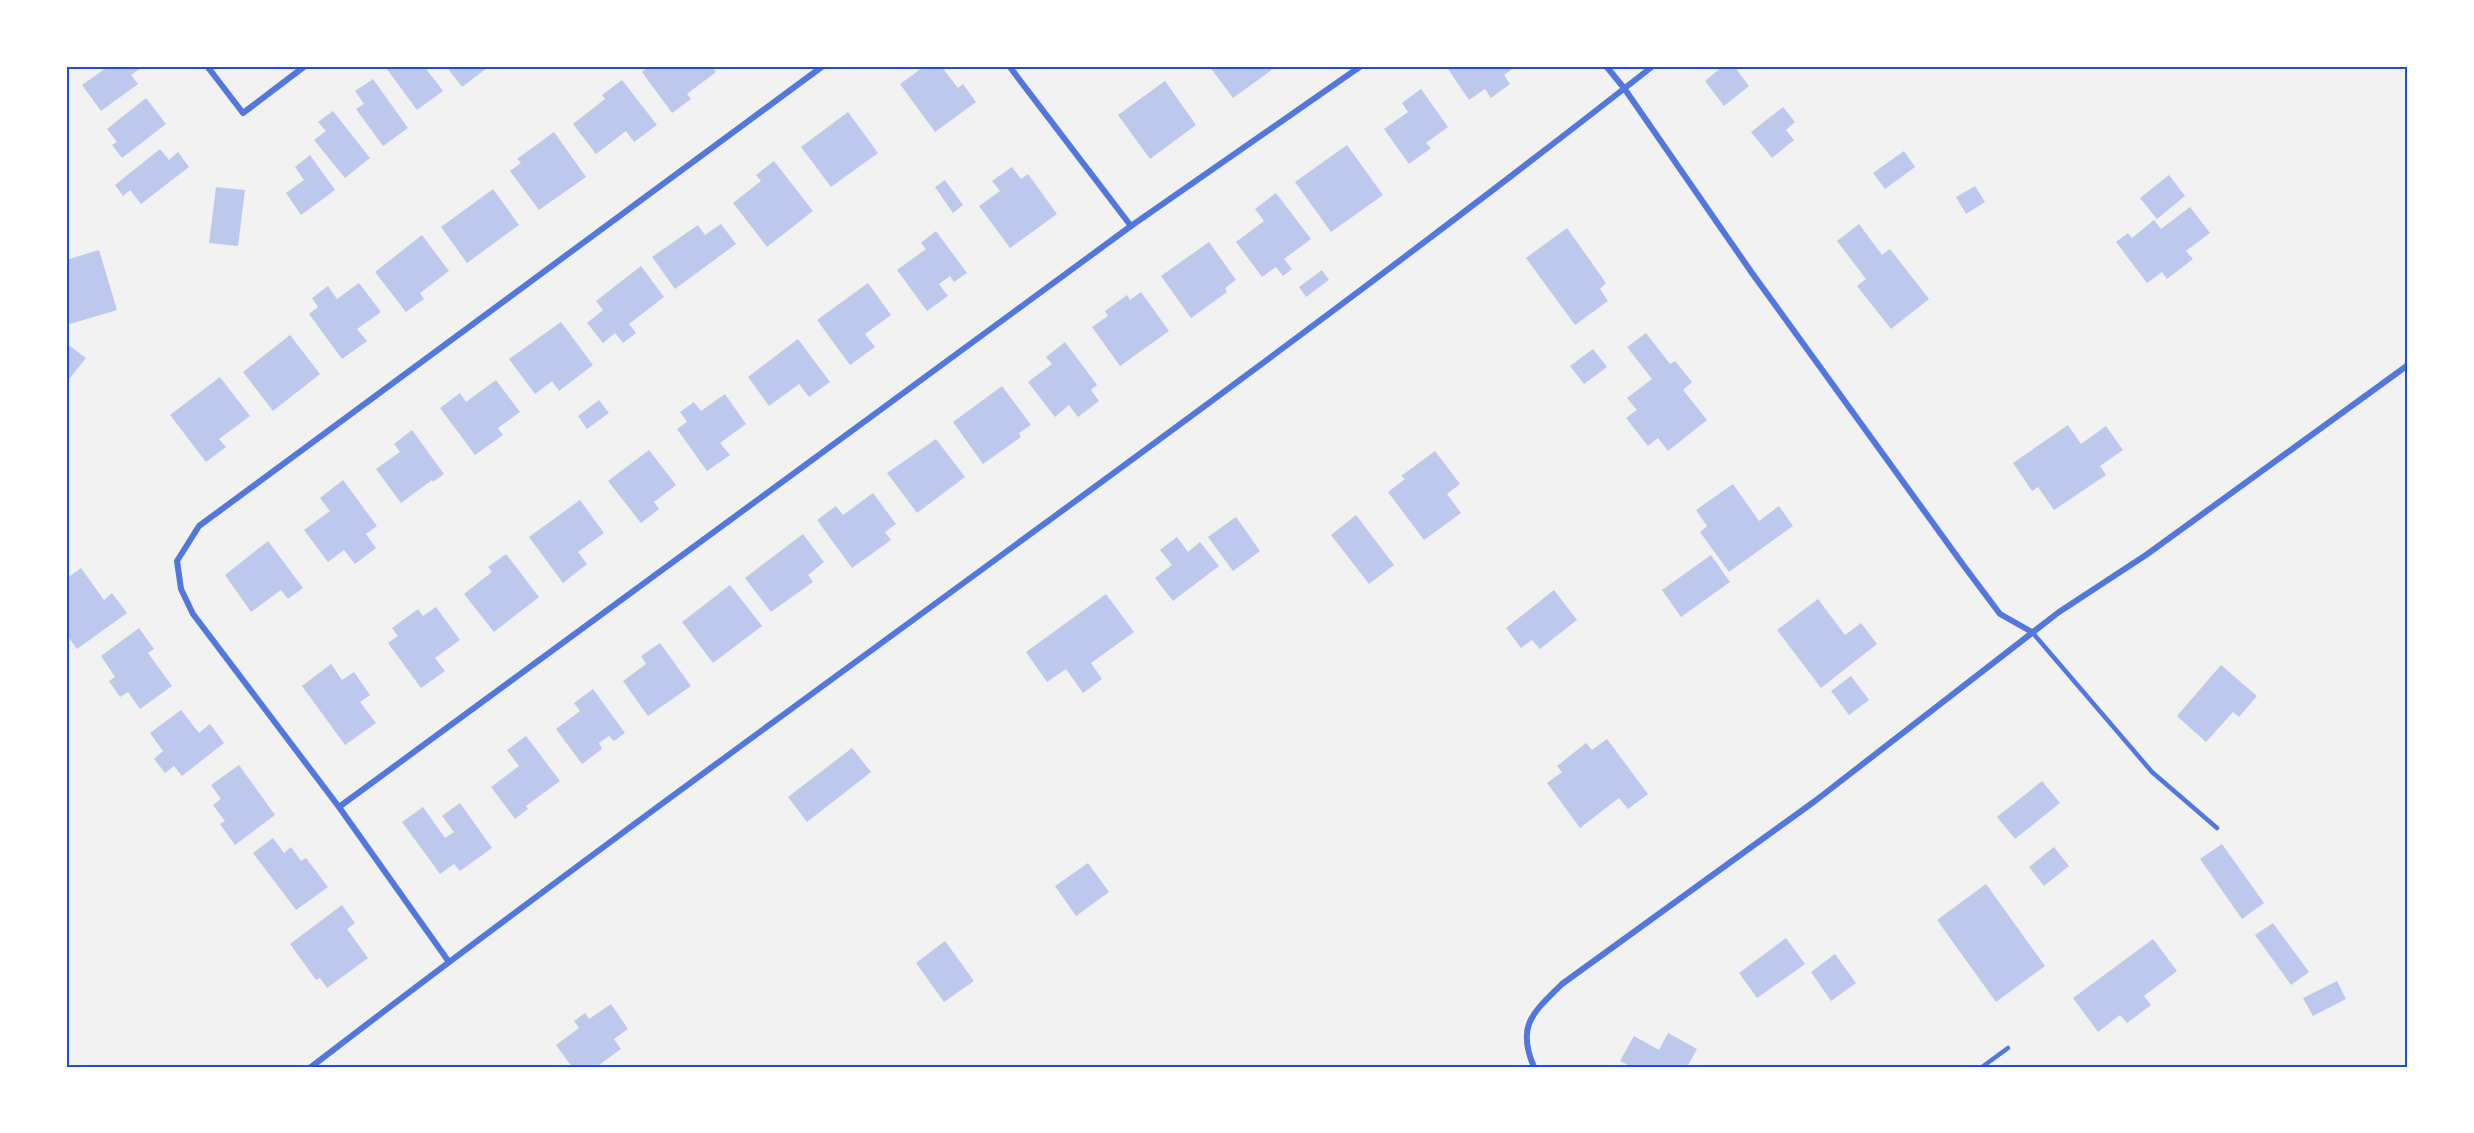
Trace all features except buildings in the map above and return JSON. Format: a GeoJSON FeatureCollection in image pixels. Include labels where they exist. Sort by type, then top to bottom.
{"type":"FeatureCollection","features":[{"type":"Feature","properties":{"kind":"street"},"geometry":{"type":"LineString","coordinates":[[207,66],[243,113],[305,66]]}},
{"type":"Feature","properties":{"kind":"street"},"geometry":{"type":"LineString","coordinates":[[449,962],[339,807],[194,614],[181,589],[177,561],[199,526],[823,66]]}},
{"type":"Feature","properties":{"kind":"street"},"geometry":{"type":"LineString","coordinates":[[1010,66],[1131,226]]}},
{"type":"Feature","properties":{"kind":"street"},"geometry":{"type":"LineString","coordinates":[[339,807],[1131,226],[1361,66]]}},
{"type":"Feature","properties":{"kind":"street"},"geometry":{"type":"LineString","coordinates":[[1606,66],[1624,88],[1752,273],[2000,614],[2032,632]]}},
{"type":"Feature","properties":{"kind":"street"},"geometry":{"type":"LineString","coordinates":[[311,1067],[449,962],[1202,408],[1653,66]]}},
{"type":"Feature","properties":{"kind":"street"},"geometry":{"type":"LineString","coordinates":[[1534,1067],[1527,1052],[1526,1026],[1536,1010],[1563,984],[1815,801],[2059,612],[2146,555],[2408,364]]}},
{"type":"Feature","properties":{"kind":"lane"},"geometry":{"type":"LineString","coordinates":[[2032,632],[2152,772],[2217,828]]}},
{"type":"Feature","properties":{"kind":"lane"},"geometry":{"type":"LineString","coordinates":[[1982,1067],[2008,1048]]}}]}
